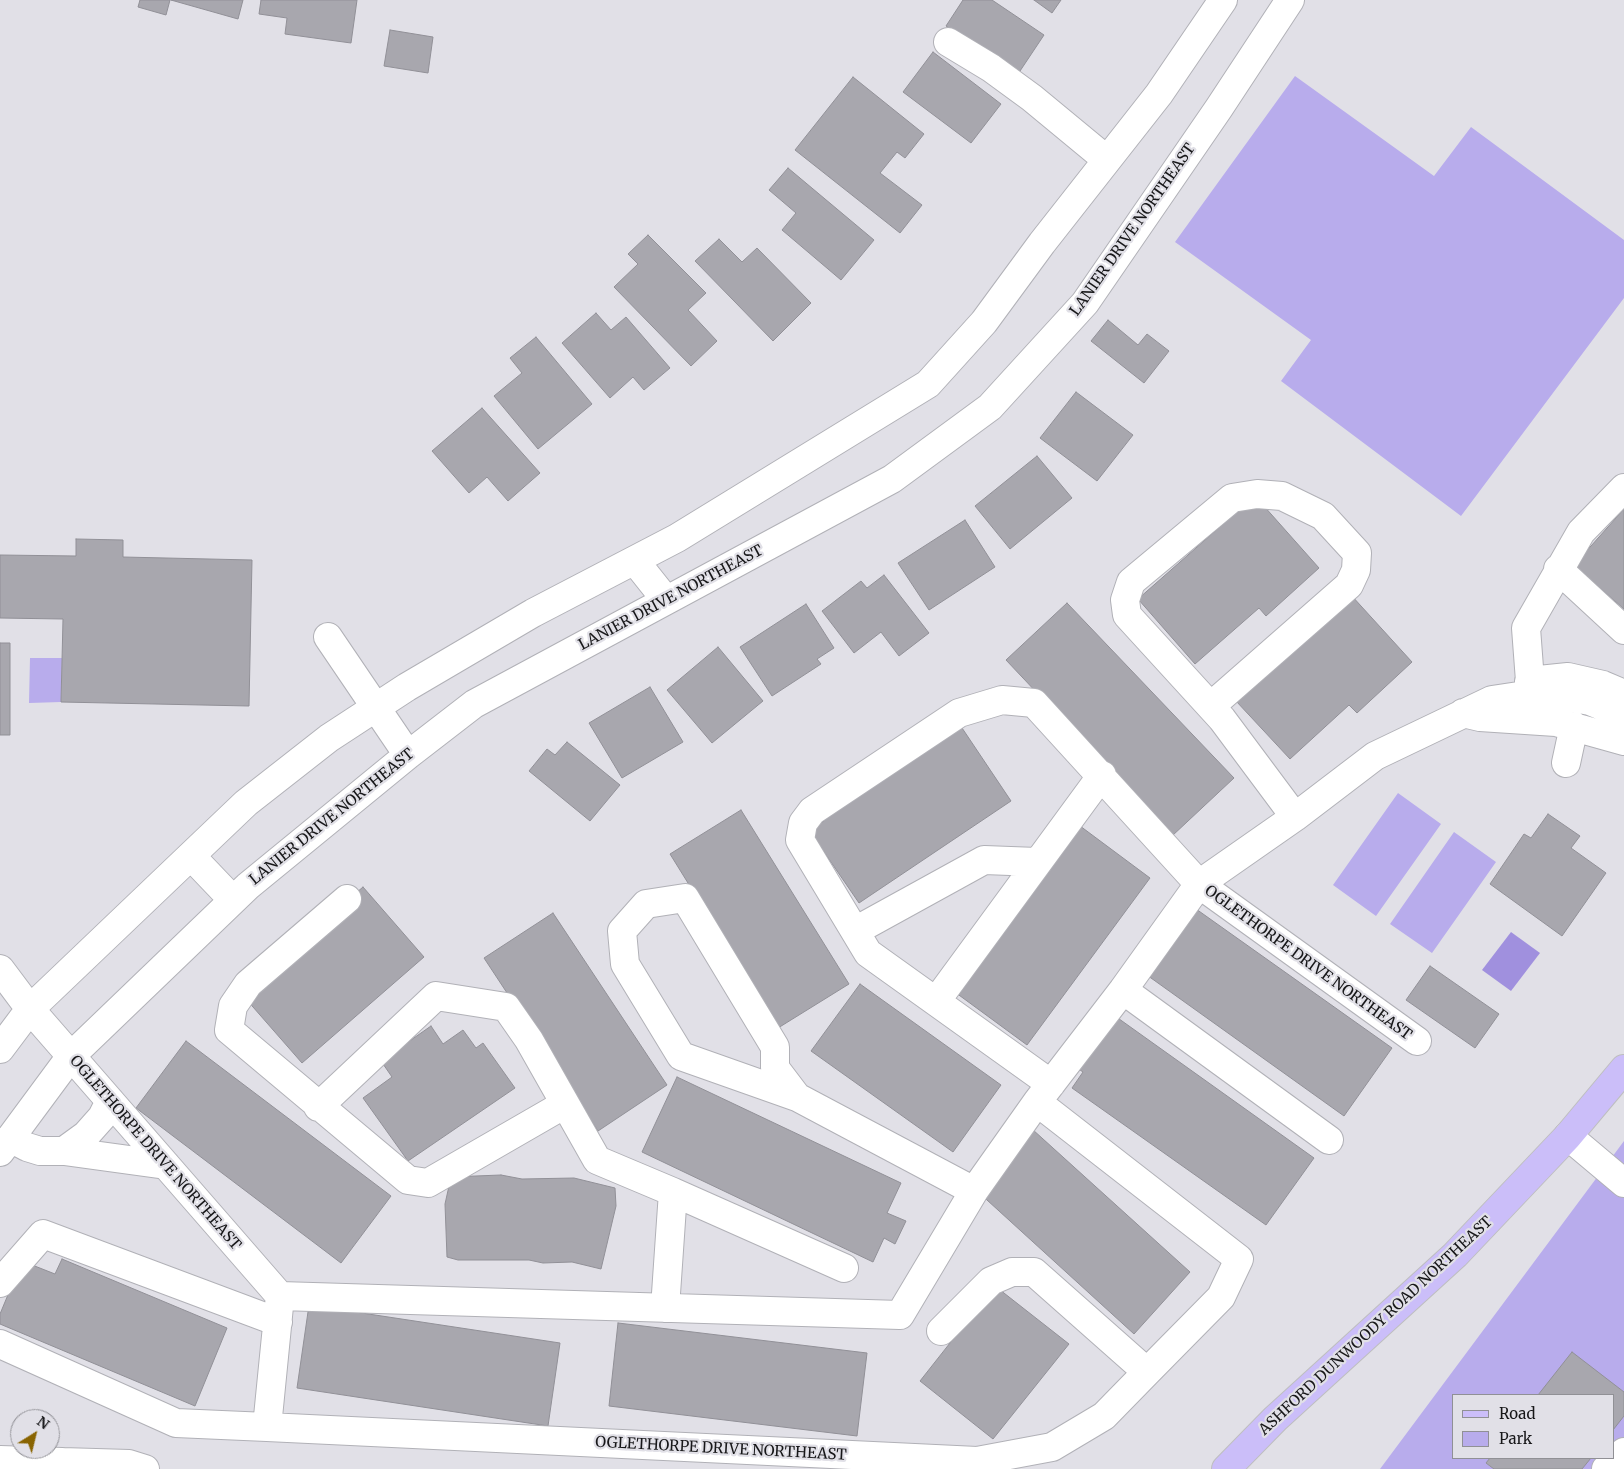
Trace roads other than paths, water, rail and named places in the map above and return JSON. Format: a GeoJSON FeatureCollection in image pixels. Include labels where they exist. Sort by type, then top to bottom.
{"type":"FeatureCollection","features":[{"type":"Feature","properties":{"kind":"main road","name":"ASHFORD DUNWOODY ROAD NORTHEAST"},"geometry":{"type":"LineString","coordinates":[[1226,1469],[1276,1419],[1455,1255],[1568,1136],[1624,1069]]}},
{"type":"Feature","properties":{"kind":"street"},"geometry":{"type":"LineString","coordinates":[[0,1049],[30,1009],[246,803],[329,738],[376,706],[534,614],[677,538],[928,384],[984,322],[1159,94],[1223,0]]}},
{"type":"Feature","properties":{"kind":"street","name":"LANIER DRIVE NORTHEAST"},"geometry":{"type":"LineString","coordinates":[[5,1145],[71,1056],[233,900],[408,754],[474,704],[892,480],[990,407],[1085,303],[1219,108],[1282,3]]}},
{"type":"Feature","properties":{"kind":"street"},"geometry":{"type":"LineString","coordinates":[[948,42],[991,68],[1032,98],[1107,160]]}},
{"type":"Feature","properties":{"kind":"street"},"geometry":{"type":"LineString","coordinates":[[1530,681],[1526,628],[1558,569],[1581,532],[1624,488]]}},
{"type":"Feature","properties":{"kind":"street"},"geometry":{"type":"LineString","coordinates":[[1210,706],[1349,585],[1356,570],[1357,553],[1323,516],[1282,496],[1256,494],[1232,498],[1131,582],[1125,600],[1127,616],[1210,706],[1295,817]]}},
{"type":"Feature","properties":{"kind":"street"},"geometry":{"type":"LineString","coordinates":[[636,561],[666,600]]}},
{"type":"Feature","properties":{"kind":"street"},"geometry":{"type":"LineString","coordinates":[[1558,569],[1624,630]]}},
{"type":"Feature","properties":{"kind":"street"},"geometry":{"type":"LineString","coordinates":[[328,637],[408,754]]}},
{"type":"Feature","properties":{"kind":"street","name":"OGLETHORPE DRIVE NORTHEAST"},"geometry":{"type":"LineString","coordinates":[[1463,713],[1501,690],[1530,681],[1568,677],[1603,685],[1624,694]]}},
{"type":"Feature","properties":{"kind":"street","name":"OGLETHORPE DRIVE NORTHEAST"},"geometry":{"type":"LineString","coordinates":[[0,1283],[43,1234],[279,1309],[665,1308],[900,1316],[974,1191],[1199,884],[1295,817],[1375,756],[1492,700],[1525,695],[1558,695],[1590,701],[1624,715]]}},
{"type":"Feature","properties":{"kind":"street","name":"OGLETHORPE DRIVE NORTHEAST"},"geometry":{"type":"LineString","coordinates":[[0,1344],[176,1423],[977,1461],[1052,1447],[1104,1416],[1221,1297],[1239,1259],[937,1000],[868,953],[800,840],[803,824],[812,811],[959,713],[1002,700],[1034,703],[1102,775],[1199,884],[1417,1041]]}},
{"type":"Feature","properties":{"kind":"street"},"geometry":{"type":"LineString","coordinates":[[1463,713],[1480,717],[1556,722],[1624,741]]}},
{"type":"Feature","properties":{"kind":"street"},"geometry":{"type":"LineString","coordinates":[[1566,763],[1574,726]]}},
{"type":"Feature","properties":{"kind":"street"},"geometry":{"type":"LineString","coordinates":[[937,1000],[1102,775]]}},
{"type":"Feature","properties":{"kind":"street"},"geometry":{"type":"LineString","coordinates":[[191,856],[233,900]]}},
{"type":"Feature","properties":{"kind":"street"},"geometry":{"type":"LineString","coordinates":[[855,931],[984,860],[1037,862]]}},
{"type":"Feature","properties":{"kind":"street"},"geometry":{"type":"LineString","coordinates":[[797,1097],[775,1068],[775,1048],[685,898],[646,904],[622,931],[625,964],[681,1056],[797,1097],[974,1191]]}},
{"type":"Feature","properties":{"kind":"street"},"geometry":{"type":"LineString","coordinates":[[347,899],[248,984],[233,1006],[228,1030],[318,1107],[408,1180],[428,1183],[565,1104]]}},
{"type":"Feature","properties":{"kind":"street","name":"OGLETHORPE DRIVE NORTHEAST"},"geometry":{"type":"LineString","coordinates":[[0,969],[30,1009],[166,1165],[279,1309]]}},
{"type":"Feature","properties":{"kind":"street"},"geometry":{"type":"LineString","coordinates":[[1123,990],[1329,1140]]}},
{"type":"Feature","properties":{"kind":"street"},"geometry":{"type":"LineString","coordinates":[[318,1107],[436,996],[506,1007],[529,1040],[597,1160],[844,1268]]}},
{"type":"Feature","properties":{"kind":"street"},"geometry":{"type":"LineString","coordinates":[[64,1151],[86,1134],[102,1117],[110,1101]]}},
{"type":"Feature","properties":{"kind":"street"},"geometry":{"type":"LineString","coordinates":[[1568,1136],[1624,1184]]}},
{"type":"Feature","properties":{"kind":"street"},"geometry":{"type":"LineString","coordinates":[[5,1145],[40,1151],[64,1151],[166,1165]]}},
{"type":"Feature","properties":{"kind":"street"},"geometry":{"type":"LineString","coordinates":[[665,1308],[673,1192]]}},
{"type":"Feature","properties":{"kind":"street"},"geometry":{"type":"LineString","coordinates":[[941,1331],[991,1280],[1012,1272],[1034,1272],[1147,1372]]}},
{"type":"Feature","properties":{"kind":"street"},"geometry":{"type":"LineString","coordinates":[[267,1427],[279,1309]]}},
{"type":"Feature","properties":{"kind":"street"},"geometry":{"type":"LineString","coordinates":[[1606,1469],[1624,1452]]}},
{"type":"Feature","properties":{"kind":"street"},"geometry":{"type":"LineString","coordinates":[[0,1460],[62,1466],[129,1464],[145,1469]]}}]}
